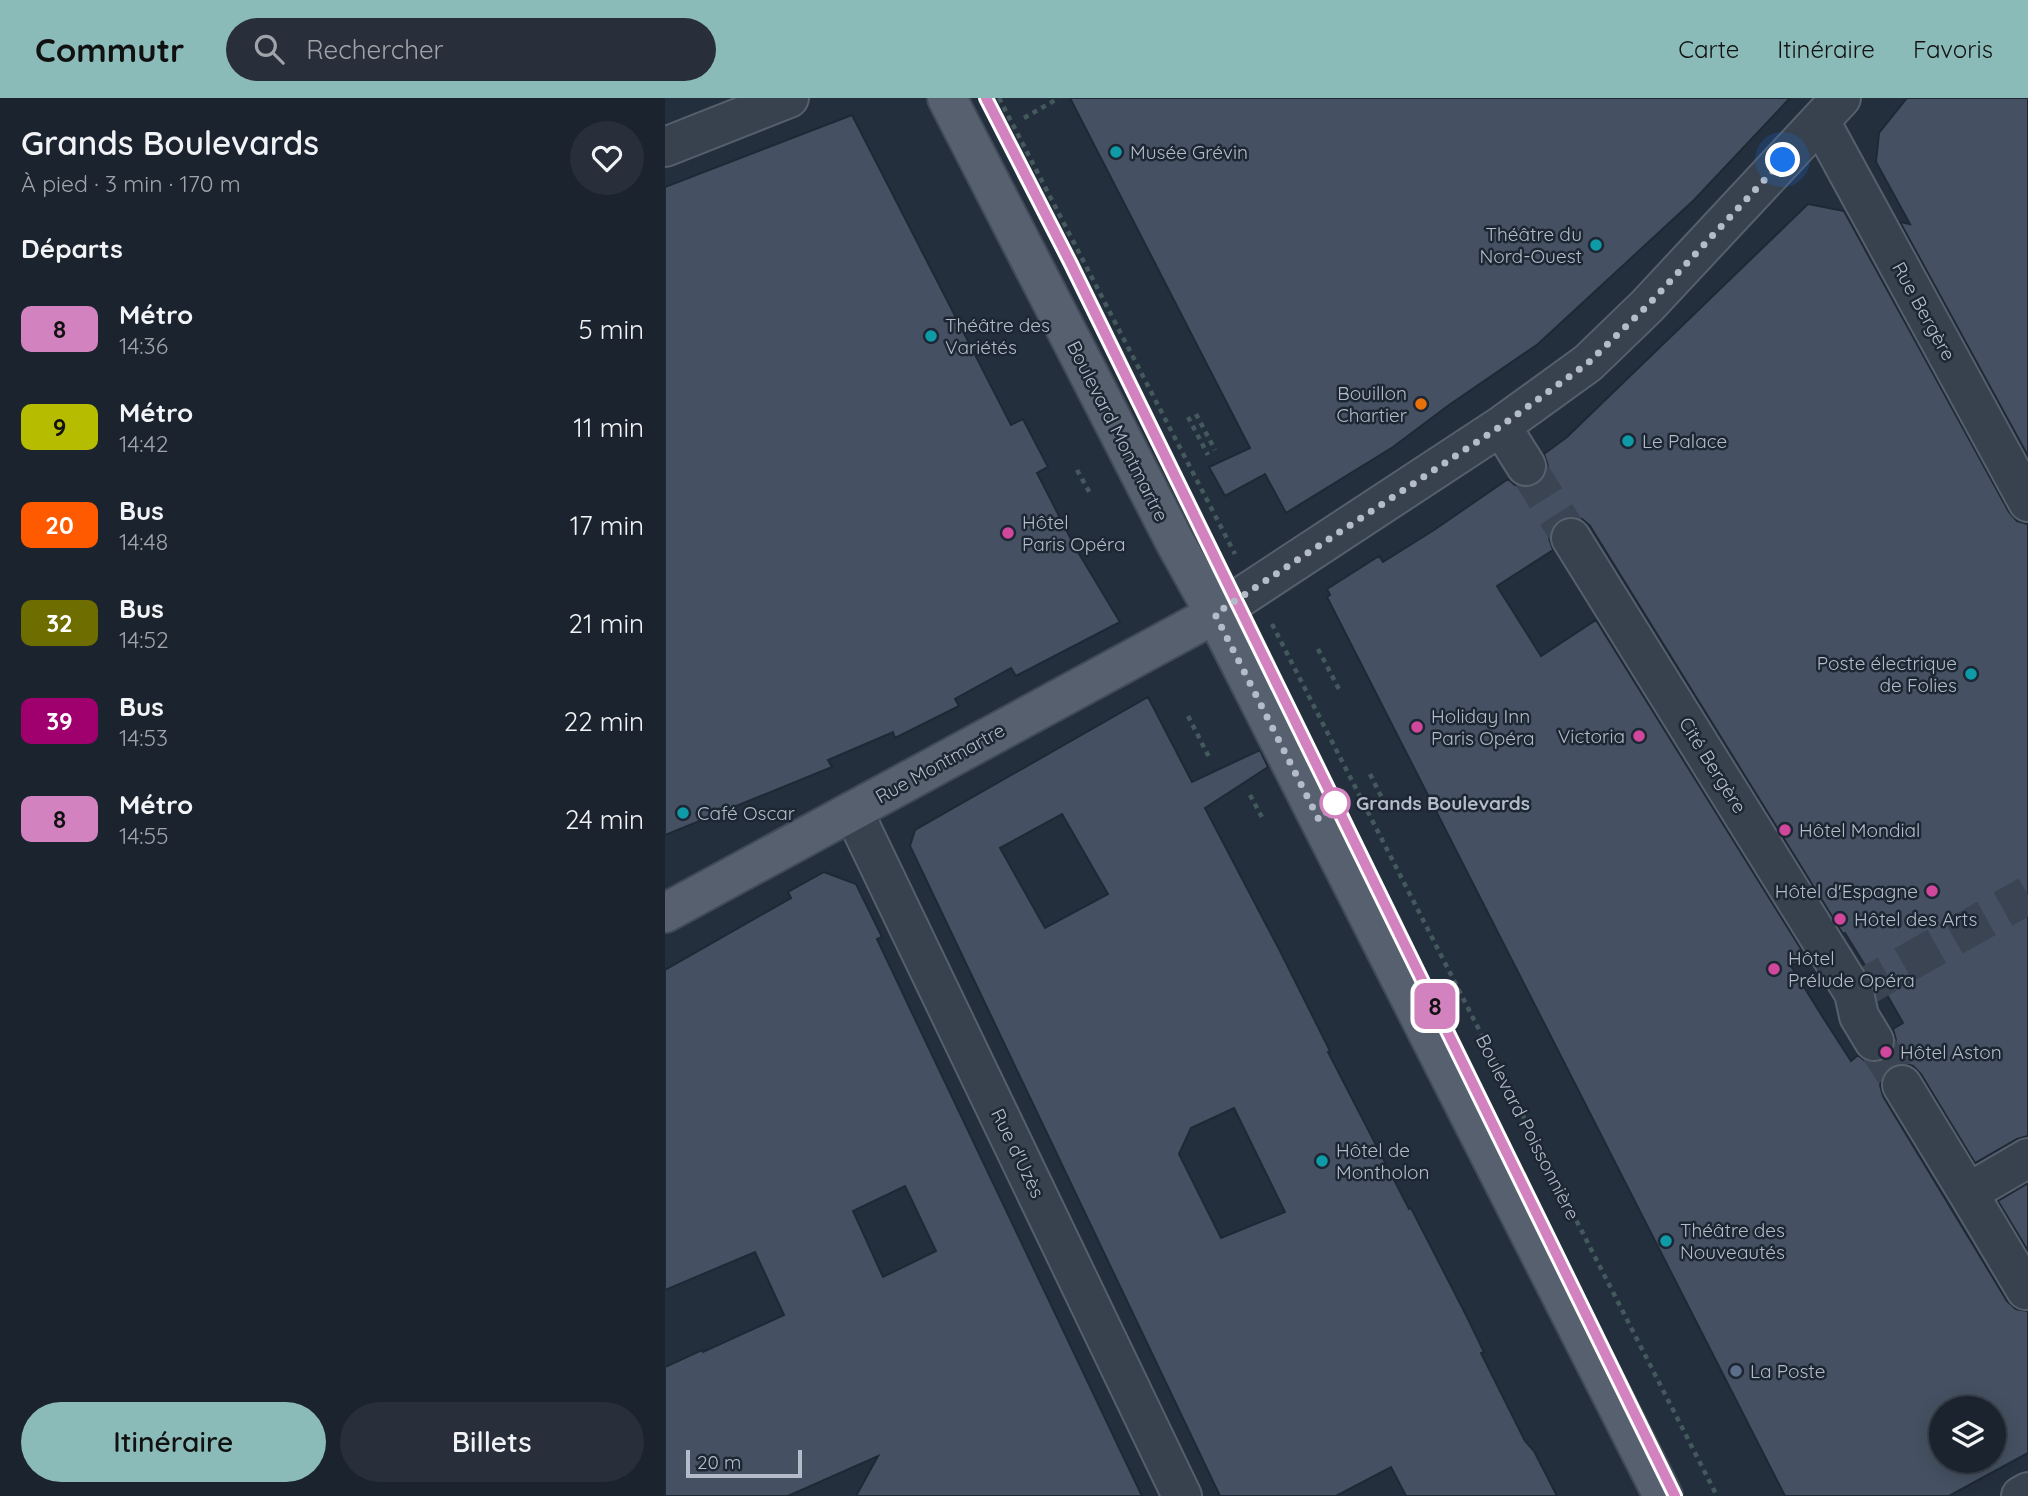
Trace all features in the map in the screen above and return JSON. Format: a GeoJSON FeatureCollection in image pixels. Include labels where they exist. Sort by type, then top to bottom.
{"type":"FeatureCollection","features":[{"type":"Feature","properties":{"kind":"main road","name":"Boulevard Montmartre"},"geometry":{"type":"LineString","coordinates":[[947,98],[1175,542],[1215,614]]}},
{"type":"Feature","properties":{"kind":"main road","name":"Rue Montmartre"},"geometry":{"type":"LineString","coordinates":[[665,913],[1215,614]]}},
{"type":"Feature","properties":{"kind":"main road"},"geometry":{"type":"LineString","coordinates":[[1215,614],[1663,1496]]}},
{"type":"Feature","properties":{"kind":"street"},"geometry":{"type":"LineString","coordinates":[[665,147],[789,98]]}},
{"type":"Feature","properties":{"kind":"street"},"geometry":{"type":"LineString","coordinates":[[1215,614],[1501,426],[1588,363],[1647,306],[1830,109]]}},
{"type":"Feature","properties":{"kind":"street","name":"Rue Bergère"},"geometry":{"type":"LineString","coordinates":[[1830,109],[2028,502]]}},
{"type":"Feature","properties":{"kind":"street"},"geometry":{"type":"LineString","coordinates":[[1501,426],[1526,466]]}},
{"type":"Feature","properties":{"kind":"street","name":"Cité Bergère"},"geometry":{"type":"LineString","coordinates":[[1571,538],[1854,993],[1859,1016],[1874,1041]]}},
{"type":"Feature","properties":{"kind":"street","name":"Rue d'Uzès"},"geometry":{"type":"LineString","coordinates":[[853,811],[1182,1496]]}},
{"type":"Feature","properties":{"kind":"street"},"geometry":{"type":"LineString","coordinates":[[1902,1085],[2025,1290]]}},
{"type":"Feature","properties":{"kind":"street"},"geometry":{"type":"LineString","coordinates":[[1968,1193],[2028,1158]]}},
{"type":"Feature","properties":{"kind":"street"},"geometry":{"type":"LineString","coordinates":[[2021,1496],[2028,1492]]}},
{"type":"Feature","properties":{"kind":"path"},"geometry":{"type":"LineString","coordinates":[[999,98],[1236,556]]}},
{"type":"Feature","properties":{"kind":"path"},"geometry":{"type":"LineString","coordinates":[[1024,118],[1059,98]]}},
{"type":"Feature","properties":{"kind":"path"},"geometry":{"type":"LineString","coordinates":[[1196,414],[1216,450]]}},
{"type":"Feature","properties":{"kind":"path"},"geometry":{"type":"LineString","coordinates":[[1188,417],[1208,455]]}},
{"type":"Feature","properties":{"kind":"path"},"geometry":{"type":"LineString","coordinates":[[1077,470],[1091,495]]}},
{"type":"Feature","properties":{"kind":"path","name":"Boulevard Poissonnière"},"geometry":{"type":"LineString","coordinates":[[1269,619],[1717,1496]]}},
{"type":"Feature","properties":{"kind":"path"},"geometry":{"type":"LineString","coordinates":[[1318,649],[1340,691]]}},
{"type":"Feature","properties":{"kind":"path"},"geometry":{"type":"LineString","coordinates":[[1188,716],[1209,757]]}},
{"type":"Feature","properties":{"kind":"path"},"geometry":{"type":"LineString","coordinates":[[1370,774],[1383,800]]}},
{"type":"Feature","properties":{"kind":"path"},"geometry":{"type":"LineString","coordinates":[[1250,795],[1264,821]]}},
{"type":"Feature","properties":{"kind":"building"},"geometry":{"type":"Polygon","coordinates":[[[1070,98],[1790,98],[1694,200],[1538,344],[1393,447],[1286,513],[1265,474],[1225,496],[1209,467],[1250,448],[1070,98]]]}},
{"type":"Feature","properties":{"kind":"building"},"geometry":{"type":"Polygon","coordinates":[[[1907,98],[2028,98],[2028,456],[1900,222],[1910,224],[1876,162],[1879,133],[1907,98]]]}},
{"type":"Feature","properties":{"kind":"building"},"geometry":{"type":"Polygon","coordinates":[[[852,115],[1011,425],[1023,419],[1048,467],[1037,473],[1075,547],[1120,622],[1016,676],[1011,668],[955,699],[959,706],[895,738],[893,732],[828,760],[832,767],[665,835],[665,187],[852,115]]]}},
{"type":"Feature","properties":{"kind":"building"},"geometry":{"type":"Polygon","coordinates":[[[1808,204],[1844,211],[2009,512],[2017,521],[2028,524],[2028,1136],[2017,1139],[1975,1163],[1921,1074],[1913,1066],[1902,1063],[1891,1066],[1883,1074],[1880,1085],[1883,1096],[2007,1301],[2016,1309],[2028,1311],[2028,1453],[2006,1465],[2006,1396],[1929,1396],[1929,1473],[1991,1473],[1949,1496],[1785,1496],[1327,597],[1330,595],[1327,589],[1379,556],[1383,562],[1508,479],[1515,485],[1526,488],[1538,484],[1545,477],[1548,466],[1544,454],[1567,437],[1808,204]],[[1571,516],[1560,519],[1552,527],[1549,538],[1553,550],[1497,586],[1541,656],[1596,620],[1806,957],[1791,966],[1851,1061],[1858,1055],[1874,1063],[1885,1060],[1893,1051],[1896,1040],[1893,1029],[1903,1023],[1870,965],[1866,967],[1845,933],[1843,934],[1590,526],[1582,519],[1571,516]]]}},
{"type":"Feature","properties":{"kind":"building"},"geometry":{"type":"Polygon","coordinates":[[[1148,697],[1192,782],[1260,750],[1268,767],[1205,808],[1280,951],[1330,1051],[1328,1052],[1466,1315],[1484,1352],[1481,1353],[1525,1441],[1534,1451],[1557,1496],[1406,1496],[1391,1467],[1336,1496],[1220,1496],[910,846],[915,830],[1148,697]],[[1062,814],[1000,848],[1045,928],[1108,894],[1062,814]],[[1234,1108],[1191,1128],[1179,1154],[1221,1238],[1285,1212],[1234,1108]]]}},
{"type":"Feature","properties":{"kind":"building"},"geometry":{"type":"Polygon","coordinates":[[[824,872],[856,884],[882,937],[877,939],[1142,1496],[856,1496],[878,1456],[788,1496],[665,1496],[665,1367],[784,1315],[755,1252],[665,1290],[665,970],[791,898],[788,892],[824,872]],[[905,1186],[853,1211],[883,1277],[936,1251],[905,1186]]]}},
{"type":"Feature","properties":{"kind":"building"},"geometry":{"type":"Polygon","coordinates":[[[2028,1183],[2028,1251],[1998,1201],[2028,1183]]]}},
{"type":"Feature","properties":{"kind":"tunnel"},"geometry":{"type":"LineString","coordinates":[[1526,466],[1571,538]]}},
{"type":"Feature","properties":{"kind":"tunnel"},"geometry":{"type":"LineString","coordinates":[[1854,993],[2028,895]]}},
{"type":"Feature","properties":{"kind":"tunnel"},"geometry":{"type":"LineString","coordinates":[[1874,1041],[1902,1085]]}},
{"type":"Feature","properties":{"kind":"metro line","name":"8"},"geometry":{"type":"LineString","coordinates":[[986,98],[1071,264],[1675,1496]]}},
{"type":"Feature","properties":{"kind":"place","name":"Musée Grévin"},"geometry":{"type":"Point","coordinates":[1116,152]}},
{"type":"Feature","properties":{"kind":"place","name":"Théâtre du Nord-Ouest"},"geometry":{"type":"Point","coordinates":[1596,245]}},
{"type":"Feature","properties":{"kind":"place","name":"Théâtre des Variétés"},"geometry":{"type":"Point","coordinates":[931,336]}},
{"type":"Feature","properties":{"kind":"place","name":"Bouillon Chartier"},"geometry":{"type":"Point","coordinates":[1421,404]}},
{"type":"Feature","properties":{"kind":"place","name":"Le Palace"},"geometry":{"type":"Point","coordinates":[1628,441]}},
{"type":"Feature","properties":{"kind":"place","name":"Hôtel Paris Opéra"},"geometry":{"type":"Point","coordinates":[1008,533]}},
{"type":"Feature","properties":{"kind":"place","name":"Poste électrique de Folies"},"geometry":{"type":"Point","coordinates":[1971,674]}},
{"type":"Feature","properties":{"kind":"place","name":"Holiday Inn Paris Opéra"},"geometry":{"type":"Point","coordinates":[1417,727]}},
{"type":"Feature","properties":{"kind":"place","name":"Victoria"},"geometry":{"type":"Point","coordinates":[1639,736]}},
{"type":"Feature","properties":{"kind":"place","name":"Grands Boulevards"},"geometry":{"type":"Point","coordinates":[1335,803]}},
{"type":"Feature","properties":{"kind":"place","name":"Café Oscar"},"geometry":{"type":"Point","coordinates":[683,813]}},
{"type":"Feature","properties":{"kind":"place","name":"Hôtel Mondial"},"geometry":{"type":"Point","coordinates":[1785,830]}},
{"type":"Feature","properties":{"kind":"place","name":"Hôtel d'Espagne"},"geometry":{"type":"Point","coordinates":[1932,891]}},
{"type":"Feature","properties":{"kind":"place","name":"Hôtel des Arts"},"geometry":{"type":"Point","coordinates":[1840,919]}},
{"type":"Feature","properties":{"kind":"place","name":"Hôtel Prélude Opéra"},"geometry":{"type":"Point","coordinates":[1774,969]}},
{"type":"Feature","properties":{"kind":"place","name":"Hôtel Aston"},"geometry":{"type":"Point","coordinates":[1886,1052]}},
{"type":"Feature","properties":{"kind":"place","name":"Hôtel de Montholon"},"geometry":{"type":"Point","coordinates":[1322,1161]}},
{"type":"Feature","properties":{"kind":"place","name":"Théâtre des Nouveautés"},"geometry":{"type":"Point","coordinates":[1666,1241]}},
{"type":"Feature","properties":{"kind":"place","name":"La Poste"},"geometry":{"type":"Point","coordinates":[1736,1371]}},
{"type":"Feature","properties":{"kind":"route"},"geometry":{"type":"LineString","coordinates":[[1335,803],[1319,820],[1215,614],[1501,426],[1588,363],[1647,306],[1783,160]]}}]}
